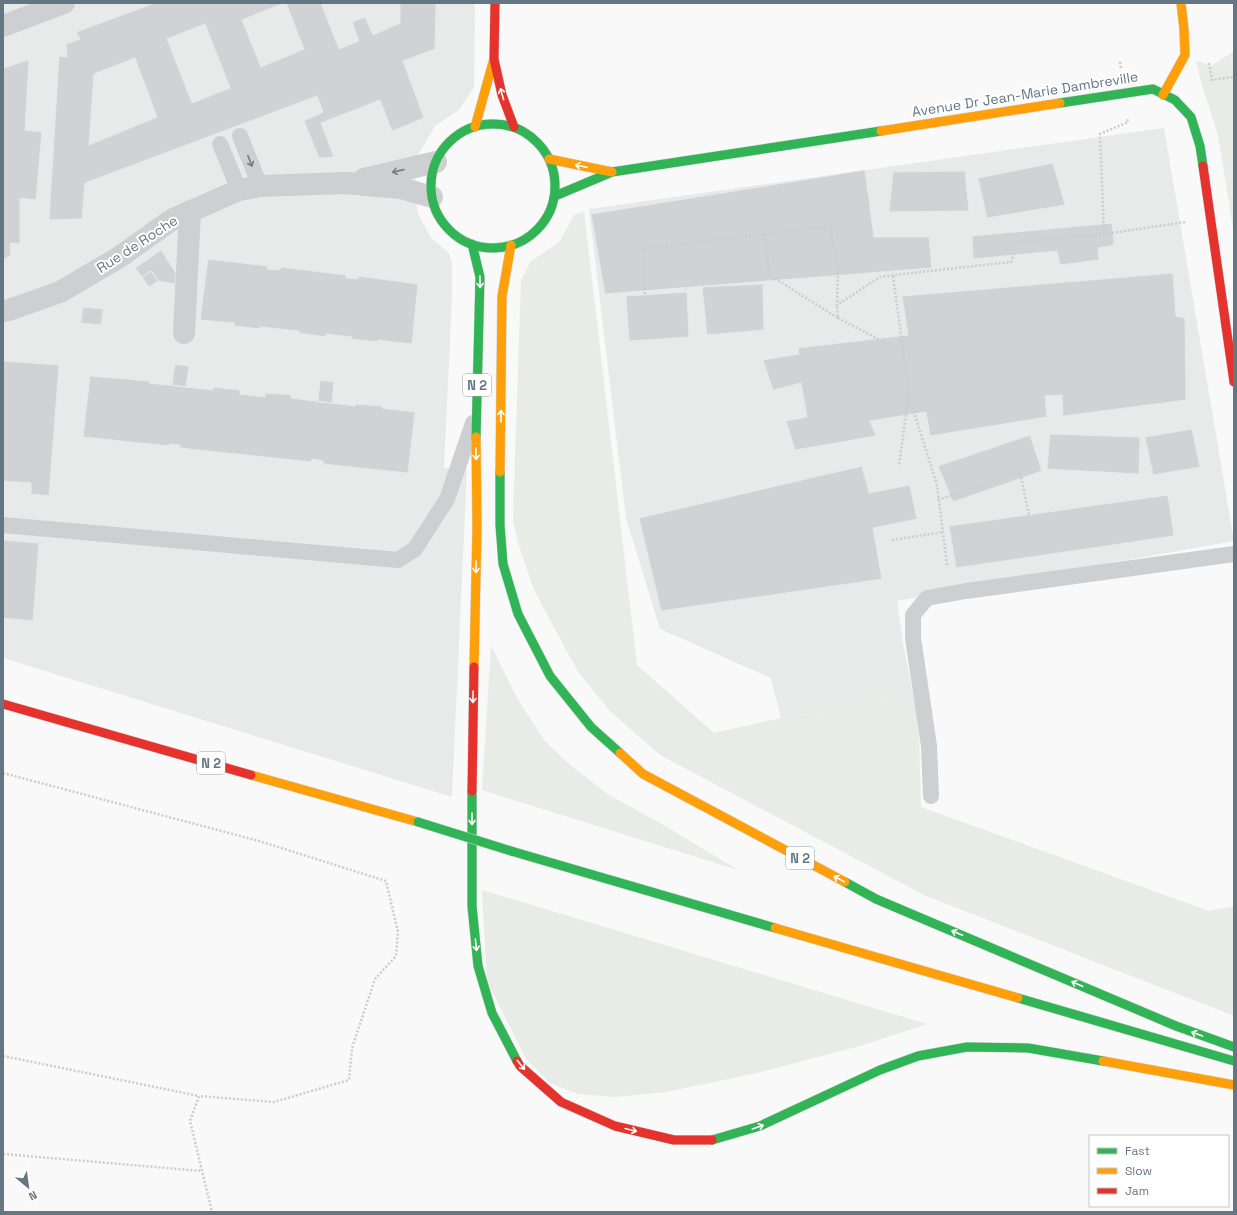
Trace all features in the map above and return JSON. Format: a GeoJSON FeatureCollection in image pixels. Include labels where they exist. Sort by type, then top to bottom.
{"type":"FeatureCollection","features":[{"type":"Feature","properties":{"kind":"main road"},"geometry":{"type":"LineString","coordinates":[[495,3],[494,59],[502,95],[514,127]]}},
{"type":"Feature","properties":{"kind":"main road"},"geometry":{"type":"LineString","coordinates":[[1164,94],[1185,55],[1181,3]]}},
{"type":"Feature","properties":{"kind":"main road"},"geometry":{"type":"LineString","coordinates":[[474,127],[494,59]]}},
{"type":"Feature","properties":{"kind":"main road","name":"Avenue Dr Jean-Marie Dambreville"},"geometry":{"type":"LineString","coordinates":[[555,196],[612,172],[1153,89],[1175,100],[1191,117],[1200,146],[1234,382]]}},
{"type":"Feature","properties":{"kind":"main road"},"geometry":{"type":"LineString","coordinates":[[487,124],[501,124],[514,127],[528,134],[536,141],[549,159],[555,177],[555,196],[549,212],[540,226],[527,238],[511,245],[498,248],[472,244],[453,233],[440,217],[432,197],[431,179],[436,162],[446,146],[458,134],[474,127],[487,124]]}},
{"type":"Feature","properties":{"kind":"main road","name":"Avenue Dr Jean-Marie Dambreville"},"geometry":{"type":"LineString","coordinates":[[549,159],[612,172]]}},
{"type":"Feature","properties":{"kind":"main road","name":"N 2"},"geometry":{"type":"LineString","coordinates":[[472,244],[480,277],[476,414],[477,528],[472,772],[472,906],[478,966],[492,1013],[520,1066],[561,1102],[615,1126],[674,1140],[714,1140],[760,1126],[880,1070],[918,1056],[967,1047],[1028,1048],[1234,1085]]}},
{"type":"Feature","properties":{"kind":"main road","name":"N 2"},"geometry":{"type":"LineString","coordinates":[[511,245],[502,296],[500,525],[503,564],[518,614],[550,676],[591,727],[643,774],[876,899],[1176,1026],[1234,1047]]}},
{"type":"Feature","properties":{"kind":"main road","name":"N 2"},"geometry":{"type":"LineString","coordinates":[[3,704],[418,822],[511,851],[1234,1062]]}},
{"type":"Feature","properties":{"kind":"street"},"geometry":{"type":"LineString","coordinates":[[3,26],[64,3]]}},
{"type":"Feature","properties":{"kind":"street","name":"Rue de Roche"},"geometry":{"type":"LineString","coordinates":[[346,183],[436,162]]}},
{"type":"Feature","properties":{"kind":"street","name":"Rue de Roche"},"geometry":{"type":"LineString","coordinates":[[3,311],[60,292],[118,258],[173,219],[239,190],[260,186],[346,183],[401,188],[432,197]]}},
{"type":"Feature","properties":{"kind":"street"},"geometry":{"type":"LineString","coordinates":[[184,333],[190,211]]}},
{"type":"Feature","properties":{"kind":"lane"},"geometry":{"type":"LineString","coordinates":[[240,136],[260,186]]}},
{"type":"Feature","properties":{"kind":"lane"},"geometry":{"type":"LineString","coordinates":[[220,144],[239,190]]}},
{"type":"Feature","properties":{"kind":"lane"},"geometry":{"type":"LineString","coordinates":[[3,525],[398,560],[415,549],[447,499],[454,483],[458,465],[476,414]]}},
{"type":"Feature","properties":{"kind":"lane"},"geometry":{"type":"LineString","coordinates":[[931,796],[929,746],[913,638],[913,615],[927,598],[1234,554]]}},
{"type":"Feature","properties":{"kind":"path"},"geometry":{"type":"LineString","coordinates":[[1104,234],[1100,134],[1128,122],[1120,62]]}},
{"type":"Feature","properties":{"kind":"path"},"geometry":{"type":"LineString","coordinates":[[1212,80],[1234,78]]}},
{"type":"Feature","properties":{"kind":"path"},"geometry":{"type":"LineString","coordinates":[[837,305],[880,278],[1011,262],[1017,242],[1104,234],[1186,223],[1185,216]]}},
{"type":"Feature","properties":{"kind":"path"},"geometry":{"type":"LineString","coordinates":[[644,294],[643,250],[830,226],[838,266],[838,318]]}},
{"type":"Feature","properties":{"kind":"path"},"geometry":{"type":"LineString","coordinates":[[765,234],[769,275],[838,318],[903,352]]}},
{"type":"Feature","properties":{"kind":"path"},"geometry":{"type":"LineString","coordinates":[[893,276],[909,393],[936,485],[947,565]]}},
{"type":"Feature","properties":{"kind":"path"},"geometry":{"type":"LineString","coordinates":[[899,465],[909,393]]}},
{"type":"Feature","properties":{"kind":"path"},"geometry":{"type":"LineString","coordinates":[[938,500],[1020,472],[1029,515]]}},
{"type":"Feature","properties":{"kind":"path"},"geometry":{"type":"LineString","coordinates":[[892,540],[943,532]]}},
{"type":"Feature","properties":{"kind":"path"},"geometry":{"type":"LineString","coordinates":[[3,773],[259,842],[386,881],[398,932],[396,956],[375,980],[352,1048],[349,1080],[274,1102],[200,1096],[3,1056]]}},
{"type":"Feature","properties":{"kind":"path"},"geometry":{"type":"LineString","coordinates":[[200,1096],[190,1120],[212,1212]]}},
{"type":"Feature","properties":{"kind":"path"},"geometry":{"type":"LineString","coordinates":[[3,1154],[202,1171]]}},
{"type":"Feature","properties":{"kind":"shaded area"},"geometry":{"type":"Polygon","coordinates":[[[3,3],[475,3],[474,87],[459,110],[435,126],[417,157],[415,169],[417,212],[431,238],[449,253],[452,263],[452,298],[444,468],[467,469],[452,797],[3,658],[3,3]]]}},
{"type":"Feature","properties":{"kind":"shaded area"},"geometry":{"type":"Polygon","coordinates":[[[1234,51],[1234,234],[1218,135],[1200,79],[1196,60],[1211,66],[1234,51]]]}},
{"type":"Feature","properties":{"kind":"shaded area"},"geometry":{"type":"Polygon","coordinates":[[[1164,128],[1234,541],[897,601],[903,643],[915,705],[863,690],[834,711],[781,718],[771,678],[660,629],[626,518],[589,209],[1164,128]]]}},
{"type":"Feature","properties":{"kind":"shaded area"},"geometry":{"type":"Polygon","coordinates":[[[584,211],[637,665],[714,733],[781,718],[834,711],[863,690],[915,705],[919,730],[921,807],[1209,911],[1234,906],[1234,1016],[924,895],[660,755],[610,711],[578,672],[534,590],[518,543],[513,519],[521,281],[530,262],[560,241],[574,215],[584,211]]]}},
{"type":"Feature","properties":{"kind":"shaded area"},"geometry":{"type":"Polygon","coordinates":[[[491,645],[517,698],[544,740],[570,765],[609,795],[667,827],[738,870],[482,790],[491,645]]]}},
{"type":"Feature","properties":{"kind":"shaded area"},"geometry":{"type":"Polygon","coordinates":[[[482,890],[927,1024],[860,1046],[757,1073],[666,1092],[615,1097],[578,1094],[550,1083],[526,1059],[487,981],[482,890]]]}},
{"type":"Feature","properties":{"kind":"building"},"geometry":{"type":"Polygon","coordinates":[[[155,3],[284,3],[242,20],[261,67],[304,49],[286,3],[321,3],[339,49],[359,41],[352,22],[365,17],[373,35],[400,23],[400,3],[436,3],[435,49],[403,61],[424,118],[392,131],[380,100],[321,123],[334,157],[319,158],[304,121],[323,112],[317,96],[85,183],[82,219],[49,220],[59,56],[67,57],[66,44],[80,39],[76,32],[155,3]],[[205,24],[167,39],[192,103],[230,88],[205,24]],[[135,58],[94,74],[89,145],[157,117],[135,58]]]}},
{"type":"Feature","properties":{"kind":"building"},"geometry":{"type":"Polygon","coordinates":[[[29,60],[25,130],[42,132],[36,200],[20,198],[20,244],[10,243],[11,255],[3,260],[3,68],[29,60]]]}},
{"type":"Feature","properties":{"kind":"building"},"geometry":{"type":"Polygon","coordinates":[[[1053,163],[1065,205],[987,218],[978,178],[1053,163]]]}},
{"type":"Feature","properties":{"kind":"building"},"geometry":{"type":"Polygon","coordinates":[[[865,170],[874,237],[929,237],[932,268],[605,294],[591,214],[865,170]]]}},
{"type":"Feature","properties":{"kind":"building"},"geometry":{"type":"Polygon","coordinates":[[[965,171],[969,211],[889,212],[893,172],[965,171]]]}},
{"type":"Feature","properties":{"kind":"building"},"geometry":{"type":"Polygon","coordinates":[[[1112,223],[1114,245],[1098,248],[1099,260],[1060,265],[1057,251],[973,259],[972,236],[1112,223]]]}},
{"type":"Feature","properties":{"kind":"building"},"geometry":{"type":"Polygon","coordinates":[[[161,250],[176,273],[175,284],[158,281],[151,271],[142,277],[135,268],[161,250]]]}},
{"type":"Feature","properties":{"kind":"building"},"geometry":{"type":"Polygon","coordinates":[[[208,259],[268,266],[267,269],[280,270],[280,267],[346,275],[346,278],[358,279],[358,276],[418,284],[412,344],[378,340],[378,342],[351,339],[352,337],[326,334],[326,337],[299,333],[299,331],[260,327],[260,329],[234,326],[234,323],[200,320],[208,259]]]}},
{"type":"Feature","properties":{"kind":"building"},"geometry":{"type":"Polygon","coordinates":[[[151,271],[158,281],[149,287],[142,277],[151,271]]]}},
{"type":"Feature","properties":{"kind":"building"},"geometry":{"type":"Polygon","coordinates":[[[1173,273],[1176,316],[1185,318],[1186,400],[1063,416],[1062,395],[1045,396],[1047,417],[930,436],[926,412],[870,421],[876,436],[795,450],[786,421],[807,417],[801,383],[773,390],[763,360],[799,354],[798,348],[908,335],[902,296],[1173,273]]]}},
{"type":"Feature","properties":{"kind":"building"},"geometry":{"type":"Polygon","coordinates":[[[763,284],[764,330],[707,335],[702,287],[763,284]]]}},
{"type":"Feature","properties":{"kind":"building"},"geometry":{"type":"Polygon","coordinates":[[[687,292],[689,337],[629,341],[626,296],[687,292]]]}},
{"type":"Feature","properties":{"kind":"building"},"geometry":{"type":"Polygon","coordinates":[[[83,307],[103,309],[101,325],[81,323],[83,307]]]}},
{"type":"Feature","properties":{"kind":"building"},"geometry":{"type":"Polygon","coordinates":[[[3,361],[59,365],[49,496],[31,494],[31,483],[3,481],[3,361]]]}},
{"type":"Feature","properties":{"kind":"building"},"geometry":{"type":"Polygon","coordinates":[[[175,364],[189,366],[186,387],[172,385],[175,364]]]}},
{"type":"Feature","properties":{"kind":"building"},"geometry":{"type":"Polygon","coordinates":[[[90,376],[150,381],[149,383],[213,390],[213,387],[240,390],[240,394],[265,397],[265,393],[292,395],[291,398],[355,406],[355,404],[382,406],[382,408],[415,412],[408,473],[323,464],[323,461],[312,459],[311,462],[180,448],[180,445],[169,444],[169,446],[83,437],[90,376]]]}},
{"type":"Feature","properties":{"kind":"building"},"geometry":{"type":"Polygon","coordinates":[[[320,380],[334,382],[332,403],[318,402],[320,380]]]}},
{"type":"Feature","properties":{"kind":"building"},"geometry":{"type":"Polygon","coordinates":[[[1192,429],[1200,467],[1153,475],[1145,437],[1192,429]]]}},
{"type":"Feature","properties":{"kind":"building"},"geometry":{"type":"Polygon","coordinates":[[[1050,434],[1140,437],[1139,474],[1047,469],[1050,434]]]}},
{"type":"Feature","properties":{"kind":"building"},"geometry":{"type":"Polygon","coordinates":[[[1030,435],[1042,471],[953,502],[938,466],[1030,435]]]}},
{"type":"Feature","properties":{"kind":"building"},"geometry":{"type":"Polygon","coordinates":[[[862,466],[869,493],[910,485],[917,519],[873,528],[882,579],[661,611],[639,518],[862,466]]]}},
{"type":"Feature","properties":{"kind":"building"},"geometry":{"type":"Polygon","coordinates":[[[1168,495],[1174,536],[956,568],[949,526],[1168,495]]]}},
{"type":"Feature","properties":{"kind":"building"},"geometry":{"type":"Polygon","coordinates":[[[3,540],[39,543],[33,621],[3,618],[3,540]]]}},
{"type":"Feature","properties":{"kind":"traffic: fast"},"geometry":{"type":"LineString","coordinates":[[1060,103],[1153,89],[1175,100],[1191,117],[1200,146],[1203,166]]}},
{"type":"Feature","properties":{"kind":"traffic: fast"},"geometry":{"type":"LineString","coordinates":[[493,124],[517,129],[537,142],[550,162],[555,186],[550,210],[537,230],[517,243],[493,248],[469,243],[449,230],[436,210],[431,186],[436,162],[449,142],[469,129],[493,124]]}},
{"type":"Feature","properties":{"kind":"traffic: fast"},"geometry":{"type":"LineString","coordinates":[[555,196],[612,172],[881,131]]}},
{"type":"Feature","properties":{"kind":"traffic: fast"},"geometry":{"type":"LineString","coordinates":[[472,244],[480,277],[476,437]]}},
{"type":"Feature","properties":{"kind":"traffic: fast"},"geometry":{"type":"LineString","coordinates":[[500,472],[500,525],[503,564],[518,614],[550,676],[591,727],[620,753]]}},
{"type":"Feature","properties":{"kind":"traffic: fast"},"geometry":{"type":"LineString","coordinates":[[472,791],[472,906],[478,966],[492,1013],[517,1061]]}},
{"type":"Feature","properties":{"kind":"traffic: fast"},"geometry":{"type":"LineString","coordinates":[[418,822],[511,851]]}},
{"type":"Feature","properties":{"kind":"traffic: fast"},"geometry":{"type":"LineString","coordinates":[[511,851],[775,928]]}},
{"type":"Feature","properties":{"kind":"traffic: fast"},"geometry":{"type":"LineString","coordinates":[[845,882],[876,899],[1176,1026],[1234,1047]]}},
{"type":"Feature","properties":{"kind":"traffic: fast"},"geometry":{"type":"LineString","coordinates":[[1018,998],[1234,1061]]}},
{"type":"Feature","properties":{"kind":"traffic: fast"},"geometry":{"type":"LineString","coordinates":[[712,1140],[760,1126],[880,1070],[918,1056],[967,1047],[1028,1048],[1103,1061]]}},
{"type":"Feature","properties":{"kind":"traffic: slow"},"geometry":{"type":"LineString","coordinates":[[1163,95],[1185,55],[1181,3]]}},
{"type":"Feature","properties":{"kind":"traffic: slow"},"geometry":{"type":"LineString","coordinates":[[475,127],[493,62]]}},
{"type":"Feature","properties":{"kind":"traffic: slow"},"geometry":{"type":"LineString","coordinates":[[881,131],[1060,103]]}},
{"type":"Feature","properties":{"kind":"traffic: slow"},"geometry":{"type":"LineString","coordinates":[[549,159],[612,172]]}},
{"type":"Feature","properties":{"kind":"traffic: slow"},"geometry":{"type":"LineString","coordinates":[[500,472],[502,296],[511,245]]}},
{"type":"Feature","properties":{"kind":"traffic: slow"},"geometry":{"type":"LineString","coordinates":[[474,667],[477,528],[476,437]]}},
{"type":"Feature","properties":{"kind":"traffic: slow"},"geometry":{"type":"LineString","coordinates":[[620,753],[643,774],[845,882]]}},
{"type":"Feature","properties":{"kind":"traffic: slow"},"geometry":{"type":"LineString","coordinates":[[251,775],[418,822]]}},
{"type":"Feature","properties":{"kind":"traffic: slow"},"geometry":{"type":"LineString","coordinates":[[775,928],[1018,998]]}},
{"type":"Feature","properties":{"kind":"traffic: slow"},"geometry":{"type":"LineString","coordinates":[[1103,1061],[1234,1085]]}},
{"type":"Feature","properties":{"kind":"traffic: jam"},"geometry":{"type":"LineString","coordinates":[[495,3],[494,59],[502,95],[514,127]]}},
{"type":"Feature","properties":{"kind":"traffic: jam"},"geometry":{"type":"LineString","coordinates":[[1203,166],[1234,382]]}},
{"type":"Feature","properties":{"kind":"traffic: jam"},"geometry":{"type":"LineString","coordinates":[[472,791],[474,667]]}},
{"type":"Feature","properties":{"kind":"traffic: jam"},"geometry":{"type":"LineString","coordinates":[[3,704],[251,775]]}},
{"type":"Feature","properties":{"kind":"traffic: jam"},"geometry":{"type":"LineString","coordinates":[[517,1061],[520,1066],[561,1102],[615,1126],[674,1140],[712,1140]]}}]}
